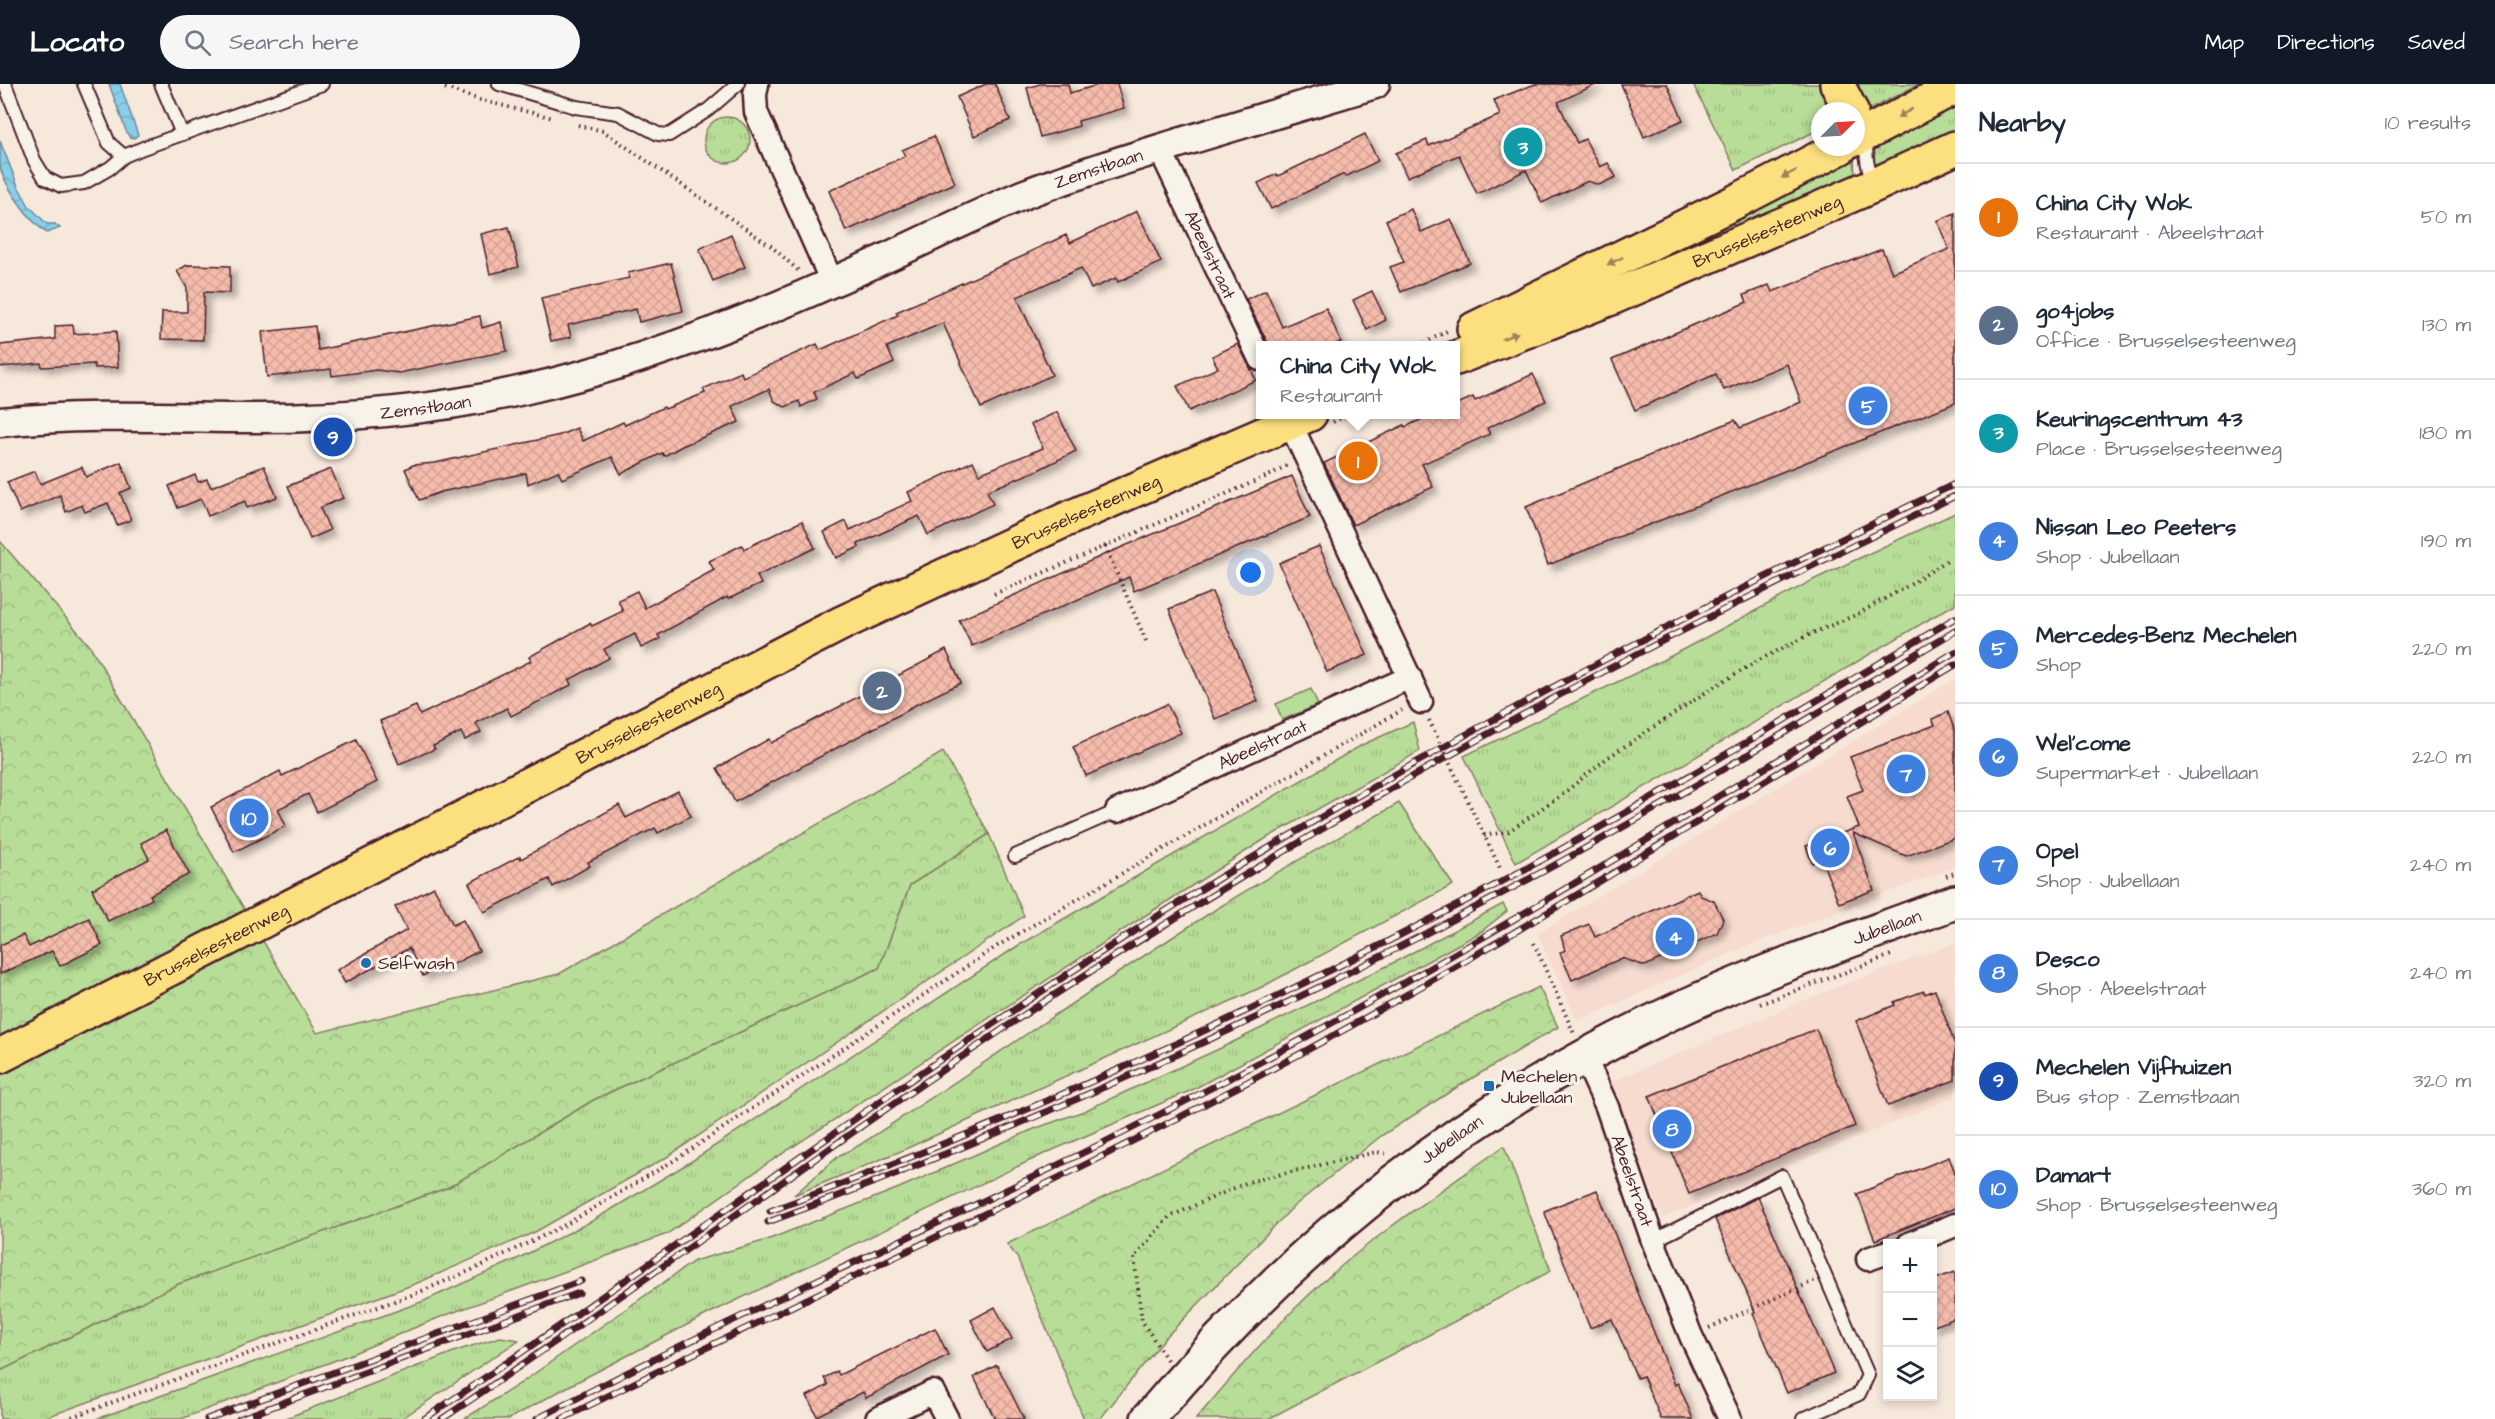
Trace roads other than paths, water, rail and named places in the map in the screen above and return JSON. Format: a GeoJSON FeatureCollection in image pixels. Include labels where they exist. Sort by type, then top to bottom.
{"type":"FeatureCollection","features":[{"type":"Feature","properties":{"kind":"main road"},"geometry":{"type":"LineString","coordinates":[[1837,84],[1843,102]]}},
{"type":"Feature","properties":{"kind":"main road","name":"Brusselsesteenweg"},"geometry":{"type":"LineString","coordinates":[[1865,128],[1955,87]]}},
{"type":"Feature","properties":{"kind":"main road","name":"Brusselsesteenweg"},"geometry":{"type":"LineString","coordinates":[[1453,341],[1569,298],[1611,298],[1877,184],[1955,148]]}},
{"type":"Feature","properties":{"kind":"main road","name":"Brusselsesteenweg"},"geometry":{"type":"LineString","coordinates":[[1460,355],[1569,298],[1814,156]]}},
{"type":"Feature","properties":{"kind":"main road","name":"Brusselsesteenweg"},"geometry":{"type":"LineString","coordinates":[[0,1056],[842,623],[1291,419]]}},
{"type":"Feature","properties":{"kind":"main road","name":"Jubellaan"},"geometry":{"type":"LineString","coordinates":[[1148,1419],[1244,1313],[1294,1264],[1348,1217],[1421,1160],[1521,1092],[1584,1056],[1678,1009],[1955,902]]}},
{"type":"Feature","properties":{"kind":"street"},"geometry":{"type":"LineString","coordinates":[[757,84],[756,112],[826,285]]}},
{"type":"Feature","properties":{"kind":"street","name":"Zemstbaan"},"geometry":{"type":"LineString","coordinates":[[0,422],[94,415],[306,417],[375,414],[432,408],[525,390],[616,366],[728,326],[826,285],[1024,195],[1129,157],[1375,84]]}},
{"type":"Feature","properties":{"kind":"street","name":"Abeelstraat"},"geometry":{"type":"LineString","coordinates":[[1160,149],[1256,351]]}},
{"type":"Feature","properties":{"kind":"street"},"geometry":{"type":"LineString","coordinates":[[1296,419],[1305,454],[1421,702]]}},
{"type":"Feature","properties":{"kind":"street","name":"Abeelstraat"},"geometry":{"type":"LineString","coordinates":[[1117,811],[1410,677]]}},
{"type":"Feature","properties":{"kind":"street","name":"Abeelstraat"},"geometry":{"type":"LineString","coordinates":[[1584,1056],[1615,1129],[1653,1242],[1691,1336],[1730,1419]]}},
{"type":"Feature","properties":{"kind":"street"},"geometry":{"type":"LineString","coordinates":[[1920,1239],[1955,1225]]}},
{"type":"Feature","properties":{"kind":"street"},"geometry":{"type":"LineString","coordinates":[[877,1419],[933,1392],[947,1419]]}},
{"type":"Feature","properties":{"kind":"lane"},"geometry":{"type":"LineString","coordinates":[[5,84],[34,160],[45,178],[60,186],[84,183],[110,168],[124,156],[322,84]]}},
{"type":"Feature","properties":{"kind":"lane"},"geometry":{"type":"LineString","coordinates":[[84,84],[109,143],[124,156]]}},
{"type":"Feature","properties":{"kind":"lane"},"geometry":{"type":"LineString","coordinates":[[161,84],[182,134]]}},
{"type":"Feature","properties":{"kind":"lane"},"geometry":{"type":"LineString","coordinates":[[499,84],[576,107],[618,113],[658,134],[669,135],[708,110],[738,84]]}},
{"type":"Feature","properties":{"kind":"lane"},"geometry":{"type":"LineString","coordinates":[[1865,154],[1870,176],[1877,184]]}},
{"type":"Feature","properties":{"kind":"lane"},"geometry":{"type":"LineString","coordinates":[[1015,856],[1117,811]]}},
{"type":"Feature","properties":{"kind":"lane"},"geometry":{"type":"LineString","coordinates":[[1653,1242],[1782,1176],[1868,1375],[1859,1394],[1803,1419]]}},
{"type":"Feature","properties":{"kind":"water"},"geometry":{"type":"Polygon","coordinates":[[[109,84],[120,84],[138,135],[134,138],[130,138],[126,131],[109,84]]]}},
{"type":"Feature","properties":{"kind":"water"},"geometry":{"type":"Polygon","coordinates":[[[0,141],[18,186],[29,206],[47,224],[55,224],[60,228],[47,233],[33,221],[19,202],[2,174],[0,141]]]}},
{"type":"Feature","properties":{"kind":"railway"},"geometry":{"type":"LineString","coordinates":[[424,1419],[887,1096],[1169,909],[1361,794],[1556,686],[1754,583],[1955,484]]}},
{"type":"Feature","properties":{"kind":"railway"},"geometry":{"type":"LineString","coordinates":[[442,1419],[1013,1022],[1228,885],[1362,806],[1566,691],[1715,614],[1955,496]]}},
{"type":"Feature","properties":{"kind":"railway"},"geometry":{"type":"LineString","coordinates":[[770,1211],[871,1173],[1072,1090],[1171,1046],[1366,952],[1463,903],[1608,823],[1955,618]]}},
{"type":"Feature","properties":{"kind":"railway"},"geometry":{"type":"LineString","coordinates":[[768,1222],[862,1187],[1047,1112],[1139,1072],[1320,986],[1499,895],[1614,832],[1955,631]]}},
{"type":"Feature","properties":{"kind":"railway"},"geometry":{"type":"LineString","coordinates":[[537,1419],[709,1332],[1056,1166],[1321,1029],[1595,871],[1955,652]]}},
{"type":"Feature","properties":{"kind":"railway"},"geometry":{"type":"LineString","coordinates":[[562,1419],[1067,1174],[1326,1040],[1598,883],[1955,665]]}},
{"type":"Feature","properties":{"kind":"railway"},"geometry":{"type":"LineString","coordinates":[[207,1419],[581,1281]]}},
{"type":"Feature","properties":{"kind":"railway"},"geometry":{"type":"LineString","coordinates":[[239,1419],[579,1293]]}},
{"type":"Feature","properties":{"kind":"place","name":"Keuringscentrum 43"},"geometry":{"type":"Point","coordinates":[1523,147]}},
{"type":"Feature","properties":{"kind":"place","name":"Mercedes-Benz Mechelen"},"geometry":{"type":"Point","coordinates":[1868,406]}},
{"type":"Feature","properties":{"kind":"place","name":"Mechelen Vijfhuizen"},"geometry":{"type":"Point","coordinates":[333,437]}},
{"type":"Feature","properties":{"kind":"place","name":"China City Wok"},"geometry":{"type":"Point","coordinates":[1358,461]}},
{"type":"Feature","properties":{"kind":"place","name":"go4jobs"},"geometry":{"type":"Point","coordinates":[882,691]}},
{"type":"Feature","properties":{"kind":"place","name":"Opel"},"geometry":{"type":"Point","coordinates":[1906,774]}},
{"type":"Feature","properties":{"kind":"place","name":"Damart"},"geometry":{"type":"Point","coordinates":[249,818]}},
{"type":"Feature","properties":{"kind":"place","name":"Wel'come"},"geometry":{"type":"Point","coordinates":[1830,848]}},
{"type":"Feature","properties":{"kind":"place","name":"Nissan Leo Peeters"},"geometry":{"type":"Point","coordinates":[1675,937]}},
{"type":"Feature","properties":{"kind":"place","name":"Selfwash"},"geometry":{"type":"Point","coordinates":[366,963]}},
{"type":"Feature","properties":{"kind":"place","name":"Mechelen Jubellaan"},"geometry":{"type":"Point","coordinates":[1489,1086]}},
{"type":"Feature","properties":{"kind":"place","name":"Desco"},"geometry":{"type":"Point","coordinates":[1672,1129]}}]}
